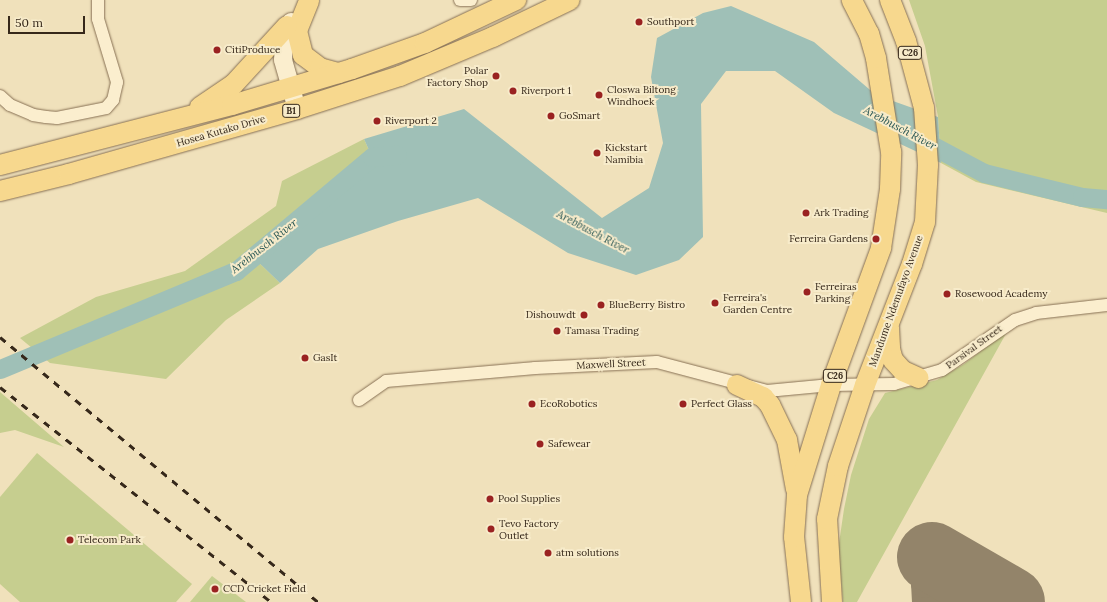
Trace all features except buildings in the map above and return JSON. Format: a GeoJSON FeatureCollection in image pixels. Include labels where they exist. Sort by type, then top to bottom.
{"type":"FeatureCollection","features":[{"type":"Feature","properties":{"kind":"main road"},"geometry":{"type":"LineString","coordinates":[[309,0],[297,31],[303,55],[320,68],[338,73]]}},
{"type":"Feature","properties":{"kind":"main road","name":"B1"},"geometry":{"type":"LineString","coordinates":[[0,165],[181,118],[338,73],[426,42],[516,0]]}},
{"type":"Feature","properties":{"kind":"main road","name":"Hosea Kutako Drive"},"geometry":{"type":"LineString","coordinates":[[0,191],[69,174],[297,109],[400,76],[493,37],[570,0]]}},
{"type":"Feature","properties":{"kind":"main road","name":"Mandume Ndemufayo Avenue"},"geometry":{"type":"LineString","coordinates":[[832,602],[827,541],[830,498],[846,440],[925,222],[928,165],[924,108],[906,40],[890,0]]}},
{"type":"Feature","properties":{"kind":"main road","name":"C26"},"geometry":{"type":"LineString","coordinates":[[801,602],[794,537],[797,494],[831,385],[881,248],[890,189],[891,152],[881,88],[869,34],[852,1]]}},
{"type":"Feature","properties":{"kind":"main road"},"geometry":{"type":"LineString","coordinates":[[181,118],[233,85],[287,26]]}},
{"type":"Feature","properties":{"kind":"main road"},"geometry":{"type":"LineString","coordinates":[[889,322],[890,349],[894,360],[903,371],[919,378]]}},
{"type":"Feature","properties":{"kind":"main road"},"geometry":{"type":"LineString","coordinates":[[737,385],[763,397],[776,416],[787,440],[797,494]]}},
{"type":"Feature","properties":{"kind":"street"},"geometry":{"type":"LineString","coordinates":[[0,96],[10,105],[33,115],[57,118],[106,108],[113,100],[117,82],[98,19],[98,0]]}},
{"type":"Feature","properties":{"kind":"street"},"geometry":{"type":"LineString","coordinates":[[297,109],[283,60],[287,26],[309,0]]}},
{"type":"Feature","properties":{"kind":"street"},"geometry":{"type":"LineString","coordinates":[[460,0],[471,0]]}},
{"type":"Feature","properties":{"kind":"street","name":"Parsival Street"},"geometry":{"type":"LineString","coordinates":[[865,385],[894,384],[919,378],[942,370],[1015,320],[1036,313],[1107,305]]}},
{"type":"Feature","properties":{"kind":"street","name":"Maxwell Street"},"geometry":{"type":"LineString","coordinates":[[359,400],[386,381],[535,368],[645,362],[669,364],[737,385],[767,391],[831,385],[865,385]]}},
{"type":"Feature","properties":{"kind":"green space"},"geometry":{"type":"Polygon","coordinates":[[[909,0],[1107,0],[1107,213],[976,182],[941,163],[938,117],[925,46],[909,0]]]}},
{"type":"Feature","properties":{"kind":"green space"},"geometry":{"type":"Polygon","coordinates":[[[364,139],[372,157],[253,257],[280,283],[226,320],[166,379],[50,363],[20,338],[96,297],[185,271],[276,206],[282,181],[364,139]]]}},
{"type":"Feature","properties":{"kind":"green space"},"geometry":{"type":"Polygon","coordinates":[[[1008,330],[857,602],[843,602],[838,550],[851,475],[869,419],[885,393],[937,380],[964,364],[1008,330]]]}},
{"type":"Feature","properties":{"kind":"green space"},"geometry":{"type":"Polygon","coordinates":[[[0,392],[64,447],[15,430],[0,433],[0,392]]]}},
{"type":"Feature","properties":{"kind":"green space","name":"Telecom Park"},"geometry":{"type":"Polygon","coordinates":[[[37,453],[192,584],[176,602],[20,602],[0,584],[0,497],[37,453]]]}},
{"type":"Feature","properties":{"kind":"green space","name":"CCD Cricket Field"},"geometry":{"type":"Polygon","coordinates":[[[212,576],[246,602],[190,602],[212,576]]]}},
{"type":"Feature","properties":{"kind":"water"},"geometry":{"type":"Polygon","coordinates":[[[731,6],[814,42],[876,95],[938,117],[941,163],[834,113],[775,71],[726,71],[701,104],[703,237],[679,260],[636,275],[568,253],[478,198],[398,221],[318,249],[280,283],[253,257],[372,157],[364,139],[464,109],[602,218],[649,188],[663,143],[651,77],[657,38],[703,13],[731,6]]]}},
{"type":"Feature","properties":{"kind":"waterway","name":"Arebbusch River"},"geometry":{"type":"LineString","coordinates":[[918,138],[984,173],[1082,197],[1107,199]]}},
{"type":"Feature","properties":{"kind":"waterway","name":"Arebbusch River"},"geometry":{"type":"LineString","coordinates":[[0,369],[236,271],[372,157],[397,155]]}},
{"type":"Feature","properties":{"kind":"taxiway"},"geometry":{"type":"LineString","coordinates":[[926,602],[925,584],[931,573],[944,563]]}},
{"type":"Feature","properties":{"kind":"runway"},"geometry":{"type":"LineString","coordinates":[[932,557],[1010,602]]}},
{"type":"Feature","properties":{"kind":"railway"},"geometry":{"type":"LineString","coordinates":[[0,337],[318,602]]}},
{"type":"Feature","properties":{"kind":"railway"},"geometry":{"type":"LineString","coordinates":[[0,387],[271,602]]}},
{"type":"Feature","properties":{"kind":"place","name":"Southport"},"geometry":{"type":"Point","coordinates":[639,22]}},
{"type":"Feature","properties":{"kind":"place","name":"CitiProduce"},"geometry":{"type":"Point","coordinates":[217,50]}},
{"type":"Feature","properties":{"kind":"place","name":"Polar Factory Shop"},"geometry":{"type":"Point","coordinates":[496,76]}},
{"type":"Feature","properties":{"kind":"place","name":"Riverport 1"},"geometry":{"type":"Point","coordinates":[513,91]}},
{"type":"Feature","properties":{"kind":"place","name":"Closwa Biltong Windhoek"},"geometry":{"type":"Point","coordinates":[599,95]}},
{"type":"Feature","properties":{"kind":"place","name":"GoSmart"},"geometry":{"type":"Point","coordinates":[551,116]}},
{"type":"Feature","properties":{"kind":"place","name":"Riverport 2"},"geometry":{"type":"Point","coordinates":[377,121]}},
{"type":"Feature","properties":{"kind":"place","name":"Kickstart Namibia"},"geometry":{"type":"Point","coordinates":[597,153]}},
{"type":"Feature","properties":{"kind":"place","name":"Ark Trading"},"geometry":{"type":"Point","coordinates":[806,213]}},
{"type":"Feature","properties":{"kind":"place","name":"Ferreira Gardens"},"geometry":{"type":"Point","coordinates":[876,239]}},
{"type":"Feature","properties":{"kind":"place","name":"Ferreiras Parking"},"geometry":{"type":"Point","coordinates":[807,292]}},
{"type":"Feature","properties":{"kind":"place","name":"Rosewood Academy"},"geometry":{"type":"Point","coordinates":[947,294]}},
{"type":"Feature","properties":{"kind":"place","name":"Ferreira's Garden Centre"},"geometry":{"type":"Point","coordinates":[715,303]}},
{"type":"Feature","properties":{"kind":"place","name":"BlueBerry Bistro"},"geometry":{"type":"Point","coordinates":[601,305]}},
{"type":"Feature","properties":{"kind":"place","name":"Dishouwdt"},"geometry":{"type":"Point","coordinates":[584,315]}},
{"type":"Feature","properties":{"kind":"place","name":"Tamasa Trading"},"geometry":{"type":"Point","coordinates":[557,331]}},
{"type":"Feature","properties":{"kind":"place","name":"GasIt"},"geometry":{"type":"Point","coordinates":[305,358]}},
{"type":"Feature","properties":{"kind":"place","name":"EcoRobotics"},"geometry":{"type":"Point","coordinates":[532,404]}},
{"type":"Feature","properties":{"kind":"place","name":"Perfect Glass"},"geometry":{"type":"Point","coordinates":[683,404]}},
{"type":"Feature","properties":{"kind":"place","name":"Safewear"},"geometry":{"type":"Point","coordinates":[540,444]}},
{"type":"Feature","properties":{"kind":"place","name":"Pool Supplies"},"geometry":{"type":"Point","coordinates":[490,499]}},
{"type":"Feature","properties":{"kind":"place","name":"Tevo Factory Outlet"},"geometry":{"type":"Point","coordinates":[491,529]}},
{"type":"Feature","properties":{"kind":"place","name":"Telecom Park"},"geometry":{"type":"Point","coordinates":[70,540]}},
{"type":"Feature","properties":{"kind":"place","name":"atm solutions"},"geometry":{"type":"Point","coordinates":[548,553]}},
{"type":"Feature","properties":{"kind":"place","name":"CCD Cricket Field"},"geometry":{"type":"Point","coordinates":[215,589]}}]}
